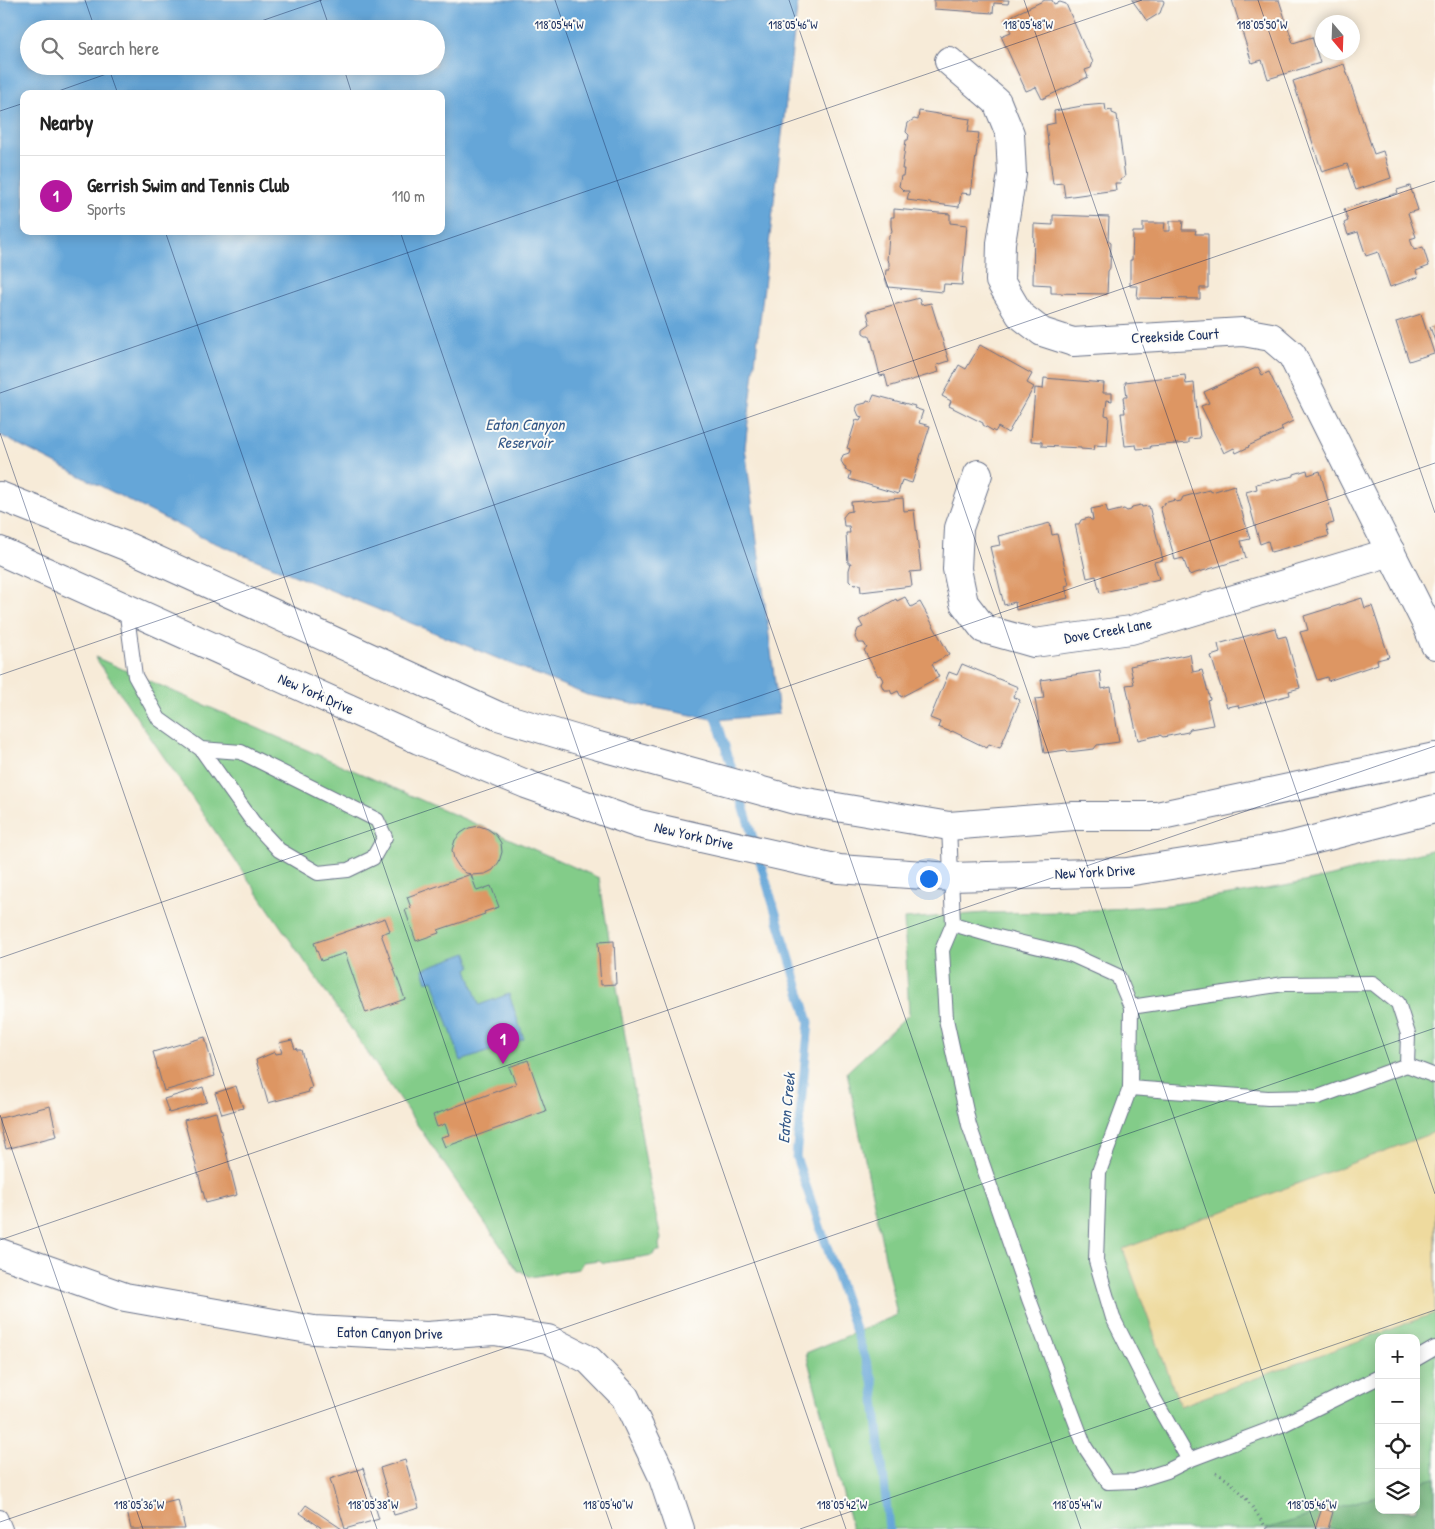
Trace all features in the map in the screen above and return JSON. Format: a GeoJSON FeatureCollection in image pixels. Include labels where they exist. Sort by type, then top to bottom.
{"type":"FeatureCollection","features":[{"type":"Feature","properties":{"kind":"main road","name":"Creekside Court"},"geometry":{"type":"LineString","coordinates":[[950,61],[997,102],[1010,134],[1012,174],[1001,243],[1000,281],[1020,315],[1042,332],[1073,342],[1243,332],[1271,338],[1292,355],[1391,552],[1435,645]]}},
{"type":"Feature","properties":{"kind":"main road","name":"Dove Creek Lane"},"geometry":{"type":"LineString","coordinates":[[978,474],[959,528],[957,568],[964,603],[984,629],[1034,643],[1131,630],[1391,552]]}},
{"type":"Feature","properties":{"kind":"main road"},"geometry":{"type":"LineString","coordinates":[[0,496],[128,547],[498,716],[594,745],[795,800],[950,826],[1074,816],[1157,816],[1435,757]]}},
{"type":"Feature","properties":{"kind":"main road","name":"New York Drive"},"geometry":{"type":"LineString","coordinates":[[0,551],[419,740],[526,784],[639,824],[840,869],[951,878],[1127,872],[1284,847],[1435,809]]}},
{"type":"Feature","properties":{"kind":"main road","name":"Eaton Canyon Drive"},"geometry":{"type":"LineString","coordinates":[[0,1253],[125,1297],[314,1330],[427,1336],[494,1330],[548,1339],[589,1360],[625,1397],[662,1475],[680,1529]]}},
{"type":"Feature","properties":{"kind":"lane"},"geometry":{"type":"LineString","coordinates":[[126,608],[135,676],[159,719],[201,749],[253,822],[279,850],[318,872],[348,870],[373,858],[385,837],[377,820],[241,752],[201,749]]}},
{"type":"Feature","properties":{"kind":"lane"},"geometry":{"type":"LineString","coordinates":[[950,826],[953,924],[942,950],[946,1020],[968,1125],[1029,1299],[1085,1447],[1108,1482],[1135,1481],[1167,1471],[1189,1460],[1284,1424],[1375,1379]]}},
{"type":"Feature","properties":{"kind":"lane"},"geometry":{"type":"LineString","coordinates":[[953,924],[1072,955],[1118,976],[1131,1006],[1130,1088],[1099,1172],[1096,1261],[1113,1318],[1153,1397],[1189,1460]]}},
{"type":"Feature","properties":{"kind":"lane"},"geometry":{"type":"LineString","coordinates":[[1131,1006],[1284,984],[1373,983],[1398,1002],[1408,1034],[1407,1065]]}},
{"type":"Feature","properties":{"kind":"lane"},"geometry":{"type":"LineString","coordinates":[[1130,1088],[1268,1098],[1318,1097],[1407,1065],[1435,1076]]}},
{"type":"Feature","properties":{"kind":"lane"},"geometry":{"type":"LineString","coordinates":[[1420,1357],[1435,1348]]}},
{"type":"Feature","properties":{"kind":"lane"},"geometry":{"type":"LineString","coordinates":[[0,1516],[5,1529]]}},
{"type":"Feature","properties":{"kind":"path"},"geometry":{"type":"LineString","coordinates":[[1189,1460],[1224,1477],[1244,1496],[1267,1529]]}},
{"type":"Feature","properties":{"kind":"green space"},"geometry":{"type":"Polygon","coordinates":[[[95,657],[599,878],[649,1181],[661,1239],[659,1244],[660,1251],[655,1251],[653,1255],[604,1263],[599,1260],[583,1262],[579,1269],[530,1277],[518,1271],[95,657]]]}},
{"type":"Feature","properties":{"kind":"green space"},"geometry":{"type":"Polygon","coordinates":[[[1435,849],[1435,1529],[852,1529],[806,1353],[897,1315],[847,1072],[909,1014],[904,919],[986,913],[1063,912],[1168,905],[1285,886],[1332,876],[1435,849]]]}},
{"type":"Feature","properties":{"kind":"green space"},"geometry":{"type":"Polygon","coordinates":[[[1435,1478],[1435,1529],[1266,1529],[1375,1496],[1375,1514],[1420,1514],[1420,1482],[1435,1478]]]}},
{"type":"Feature","properties":{"kind":"sand"},"geometry":{"type":"Polygon","coordinates":[[[1435,1132],[1435,1313],[1180,1406],[1123,1249],[1435,1132]]]}},
{"type":"Feature","properties":{"kind":"water","name":"Eaton Canyon Reservoir"},"geometry":{"type":"Polygon","coordinates":[[[0,0],[798,0],[745,447],[779,714],[717,720],[587,695],[203,538],[0,435],[0,0]]]}},
{"type":"Feature","properties":{"kind":"water"},"geometry":{"type":"Polygon","coordinates":[[[467,953],[471,966],[467,969],[479,1005],[509,994],[524,1039],[461,1061],[433,980],[427,982],[423,969],[467,953]]]}},
{"type":"Feature","properties":{"kind":"building"},"geometry":{"type":"Polygon","coordinates":[[[934,0],[1009,0],[1008,4],[994,3],[993,13],[934,9],[934,0]]]}},
{"type":"Feature","properties":{"kind":"building"},"geometry":{"type":"Polygon","coordinates":[[[1045,0],[1052,0],[1054,4],[1060,2],[1066,4],[1093,62],[1091,68],[1085,70],[1088,77],[1042,99],[1036,87],[1026,91],[1001,36],[1011,32],[1005,20],[1045,0]]]}},
{"type":"Feature","properties":{"kind":"building"},"geometry":{"type":"Polygon","coordinates":[[[1132,0],[1163,0],[1164,2],[1160,13],[1147,21],[1132,0]]]}},
{"type":"Feature","properties":{"kind":"building"},"geometry":{"type":"Polygon","coordinates":[[[1232,0],[1279,0],[1293,43],[1312,37],[1315,47],[1315,60],[1319,60],[1320,63],[1268,79],[1262,60],[1252,63],[1232,0]]]}},
{"type":"Feature","properties":{"kind":"building"},"geometry":{"type":"Polygon","coordinates":[[[1344,64],[1374,154],[1383,151],[1391,178],[1356,190],[1347,164],[1322,172],[1293,81],[1344,64]]]}},
{"type":"Feature","properties":{"kind":"building"},"geometry":{"type":"Polygon","coordinates":[[[1105,104],[1106,111],[1112,110],[1112,113],[1117,115],[1125,177],[1120,180],[1121,183],[1115,183],[1116,190],[1065,197],[1063,183],[1053,184],[1046,125],[1055,123],[1054,111],[1105,104]]]}},
{"type":"Feature","properties":{"kind":"building"},"geometry":{"type":"Polygon","coordinates":[[[919,111],[970,119],[968,132],[979,133],[971,194],[961,193],[959,207],[907,200],[909,191],[904,191],[899,186],[901,176],[903,176],[904,169],[902,169],[906,140],[908,140],[909,135],[906,132],[908,123],[914,119],[918,120],[919,111]]]}},
{"type":"Feature","properties":{"kind":"building"},"geometry":{"type":"Polygon","coordinates":[[[1410,186],[1418,210],[1408,213],[1416,237],[1410,239],[1414,250],[1423,247],[1429,266],[1416,271],[1418,277],[1390,287],[1378,252],[1366,256],[1358,232],[1348,235],[1344,223],[1348,221],[1344,209],[1398,193],[1397,190],[1410,186]]]}},
{"type":"Feature","properties":{"kind":"building"},"geometry":{"type":"Polygon","coordinates":[[[894,209],[950,214],[950,223],[967,225],[962,285],[944,284],[943,292],[888,287],[885,278],[886,270],[889,270],[889,262],[887,260],[889,236],[892,231],[891,217],[894,217],[894,209]]]}},
{"type":"Feature","properties":{"kind":"building"},"geometry":{"type":"Polygon","coordinates":[[[1053,215],[1109,217],[1108,241],[1111,243],[1107,294],[1051,293],[1051,285],[1033,284],[1034,224],[1053,225],[1053,215]]]}},
{"type":"Feature","properties":{"kind":"building"},"geometry":{"type":"Polygon","coordinates":[[[1170,221],[1183,221],[1182,230],[1196,230],[1195,234],[1208,234],[1208,288],[1200,288],[1200,299],[1137,298],[1138,286],[1130,286],[1133,232],[1143,232],[1143,223],[1165,223],[1164,231],[1170,231],[1170,221]]]}},
{"type":"Feature","properties":{"kind":"building"},"geometry":{"type":"Polygon","coordinates":[[[919,298],[921,305],[931,303],[949,361],[937,365],[939,372],[888,387],[885,375],[880,376],[871,339],[869,335],[863,333],[863,329],[870,324],[867,312],[919,298]]]}},
{"type":"Feature","properties":{"kind":"building"},"geometry":{"type":"Polygon","coordinates":[[[1421,314],[1434,353],[1409,361],[1396,322],[1421,314]]]}},
{"type":"Feature","properties":{"kind":"building"},"geometry":{"type":"Polygon","coordinates":[[[1435,325],[1435,341],[1430,327],[1435,325]]]}},
{"type":"Feature","properties":{"kind":"building"},"geometry":{"type":"Polygon","coordinates":[[[980,345],[1032,374],[1027,383],[1034,387],[1008,433],[998,427],[995,432],[983,425],[983,423],[949,406],[951,401],[942,396],[959,365],[966,369],[980,345]]]}},
{"type":"Feature","properties":{"kind":"building"},"geometry":{"type":"Polygon","coordinates":[[[1258,367],[1262,375],[1269,372],[1293,421],[1281,427],[1283,430],[1249,447],[1236,453],[1234,448],[1224,453],[1201,406],[1209,403],[1204,392],[1258,367]]]}},
{"type":"Feature","properties":{"kind":"building"},"geometry":{"type":"Polygon","coordinates":[[[1185,375],[1186,384],[1194,383],[1200,438],[1189,439],[1189,443],[1150,446],[1151,448],[1137,449],[1136,445],[1125,446],[1121,413],[1125,413],[1123,397],[1127,397],[1125,382],[1185,375]]]}},
{"type":"Feature","properties":{"kind":"building"},"geometry":{"type":"Polygon","coordinates":[[[1044,378],[1104,383],[1103,393],[1112,393],[1112,401],[1107,400],[1105,415],[1109,416],[1107,446],[1095,445],[1094,450],[1042,446],[1042,442],[1031,441],[1035,388],[1043,389],[1044,378]]]}},
{"type":"Feature","properties":{"kind":"building"},"geometry":{"type":"Polygon","coordinates":[[[874,395],[915,406],[914,408],[923,411],[919,423],[930,426],[912,483],[902,480],[898,494],[849,479],[851,472],[845,470],[846,467],[841,461],[843,455],[849,453],[850,449],[847,448],[856,420],[860,421],[862,417],[859,416],[856,409],[858,405],[867,401],[871,402],[874,395]]]}},
{"type":"Feature","properties":{"kind":"building"},"geometry":{"type":"Polygon","coordinates":[[[1307,470],[1308,475],[1320,471],[1334,523],[1326,525],[1329,536],[1271,552],[1268,541],[1260,544],[1246,492],[1257,489],[1256,484],[1294,476],[1294,474],[1307,470]]]}},
{"type":"Feature","properties":{"kind":"building"},"geometry":{"type":"Polygon","coordinates":[[[1234,485],[1250,539],[1241,541],[1246,558],[1189,575],[1183,558],[1175,560],[1160,506],[1175,500],[1176,502],[1181,501],[1183,497],[1209,490],[1212,492],[1234,485]]]}},
{"type":"Feature","properties":{"kind":"building"},"geometry":{"type":"Polygon","coordinates":[[[903,498],[904,511],[914,510],[921,571],[910,572],[912,586],[861,592],[860,584],[854,585],[849,580],[851,563],[848,563],[846,533],[850,533],[849,526],[844,526],[843,517],[847,512],[852,511],[851,502],[903,498]]]}},
{"type":"Feature","properties":{"kind":"building"},"geometry":{"type":"Polygon","coordinates":[[[1141,505],[1142,507],[1149,506],[1163,560],[1154,562],[1159,579],[1100,593],[1096,576],[1087,578],[1075,524],[1079,524],[1081,520],[1089,518],[1093,520],[1091,509],[1106,506],[1108,513],[1124,509],[1127,511],[1131,510],[1132,507],[1141,505]]]}},
{"type":"Feature","properties":{"kind":"building"},"geometry":{"type":"Polygon","coordinates":[[[1050,523],[1052,535],[1057,534],[1069,585],[1065,586],[1068,598],[1016,610],[1015,602],[1004,605],[990,547],[1000,545],[998,536],[1050,523]]]}},
{"type":"Feature","properties":{"kind":"building"},"geometry":{"type":"Polygon","coordinates":[[[905,597],[911,607],[920,602],[949,654],[932,664],[939,677],[901,697],[898,691],[892,694],[890,690],[884,690],[881,684],[883,680],[880,675],[878,676],[864,650],[867,648],[864,643],[858,643],[855,637],[858,629],[863,627],[859,620],[896,599],[897,601],[905,597]]]}},
{"type":"Feature","properties":{"kind":"building"},"geometry":{"type":"Polygon","coordinates":[[[1362,598],[1365,608],[1372,606],[1389,657],[1377,660],[1378,664],[1328,681],[1327,677],[1317,680],[1300,632],[1308,630],[1304,616],[1362,598]]]}},
{"type":"Feature","properties":{"kind":"building"},"geometry":{"type":"Polygon","coordinates":[[[1275,628],[1278,638],[1286,636],[1300,688],[1289,691],[1290,695],[1239,708],[1238,705],[1227,707],[1211,656],[1220,653],[1218,644],[1275,628]]]}},
{"type":"Feature","properties":{"kind":"building"},"geometry":{"type":"Polygon","coordinates":[[[1190,654],[1193,672],[1202,670],[1210,699],[1207,700],[1213,725],[1163,737],[1160,735],[1138,740],[1126,685],[1134,684],[1130,666],[1190,654]]]}},
{"type":"Feature","properties":{"kind":"building"},"geometry":{"type":"Polygon","coordinates":[[[962,664],[1018,687],[1013,697],[1020,700],[1000,748],[989,744],[987,748],[952,731],[938,727],[940,722],[930,718],[949,672],[957,675],[962,664]]]}},
{"type":"Feature","properties":{"kind":"building"},"geometry":{"type":"Polygon","coordinates":[[[1100,671],[1102,689],[1111,687],[1119,742],[1097,745],[1094,749],[1044,753],[1035,699],[1044,698],[1041,680],[1100,671]]]}},
{"type":"Feature","properties":{"kind":"building"},"geometry":{"type":"Polygon","coordinates":[[[479,826],[488,829],[496,835],[501,843],[502,852],[499,862],[493,870],[485,874],[471,875],[477,891],[491,886],[499,907],[484,912],[485,914],[438,930],[439,933],[416,941],[405,910],[411,908],[407,897],[471,874],[466,873],[459,867],[454,859],[452,850],[455,840],[461,833],[469,828],[479,826]]]}},
{"type":"Feature","properties":{"kind":"building"},"geometry":{"type":"Polygon","coordinates":[[[385,918],[390,931],[381,934],[405,999],[366,1013],[345,953],[321,961],[314,943],[385,918]]]}},
{"type":"Feature","properties":{"kind":"building"},"geometry":{"type":"Polygon","coordinates":[[[614,941],[616,984],[601,985],[598,942],[614,941]]]}},
{"type":"Feature","properties":{"kind":"building"},"geometry":{"type":"Polygon","coordinates":[[[205,1037],[215,1076],[164,1091],[153,1052],[205,1037]]]}},
{"type":"Feature","properties":{"kind":"building"},"geometry":{"type":"Polygon","coordinates":[[[292,1040],[295,1049],[301,1050],[312,1088],[308,1089],[309,1092],[268,1103],[256,1060],[275,1052],[276,1054],[282,1053],[279,1043],[292,1040]]]}},
{"type":"Feature","properties":{"kind":"building"},"geometry":{"type":"Polygon","coordinates":[[[528,1060],[546,1111],[445,1147],[441,1137],[449,1135],[445,1124],[437,1127],[433,1115],[516,1084],[509,1067],[528,1060]]]}},
{"type":"Feature","properties":{"kind":"building"},"geometry":{"type":"Polygon","coordinates":[[[236,1086],[243,1108],[222,1114],[215,1093],[236,1086]]]}},
{"type":"Feature","properties":{"kind":"building"},"geometry":{"type":"Polygon","coordinates":[[[203,1087],[207,1102],[169,1113],[164,1099],[203,1087]]]}},
{"type":"Feature","properties":{"kind":"building"},"geometry":{"type":"Polygon","coordinates":[[[50,1106],[57,1136],[6,1149],[0,1118],[50,1106]]]}},
{"type":"Feature","properties":{"kind":"building"},"geometry":{"type":"Polygon","coordinates":[[[216,1112],[237,1195],[206,1203],[184,1120],[216,1112]]]}},
{"type":"Feature","properties":{"kind":"building"},"geometry":{"type":"Polygon","coordinates":[[[405,1460],[419,1508],[394,1515],[380,1468],[405,1460]]]}},
{"type":"Feature","properties":{"kind":"building"},"geometry":{"type":"Polygon","coordinates":[[[363,1468],[379,1519],[345,1529],[330,1479],[363,1468]]]}},
{"type":"Feature","properties":{"kind":"building"},"geometry":{"type":"Polygon","coordinates":[[[178,1499],[185,1529],[131,1529],[127,1511],[178,1499]]]}},
{"type":"Feature","properties":{"kind":"building"},"geometry":{"type":"Polygon","coordinates":[[[306,1505],[342,1529],[323,1529],[300,1513],[306,1505]]]}},
{"type":"Feature","properties":{"kind":"building"},"geometry":{"type":"Polygon","coordinates":[[[1322,1508],[1333,1512],[1328,1529],[1315,1529],[1322,1508]]]}},
{"type":"Feature","properties":{"kind":"waterway","name":"Eaton Creek"},"geometry":{"type":"LineString","coordinates":[[717,720],[809,1022],[796,1157],[873,1381],[889,1529]]}},
{"type":"Feature","properties":{"kind":"place","name":"Gerrish Swim and Tennis Club"},"geometry":{"type":"Point","coordinates":[503,1064]}}]}
